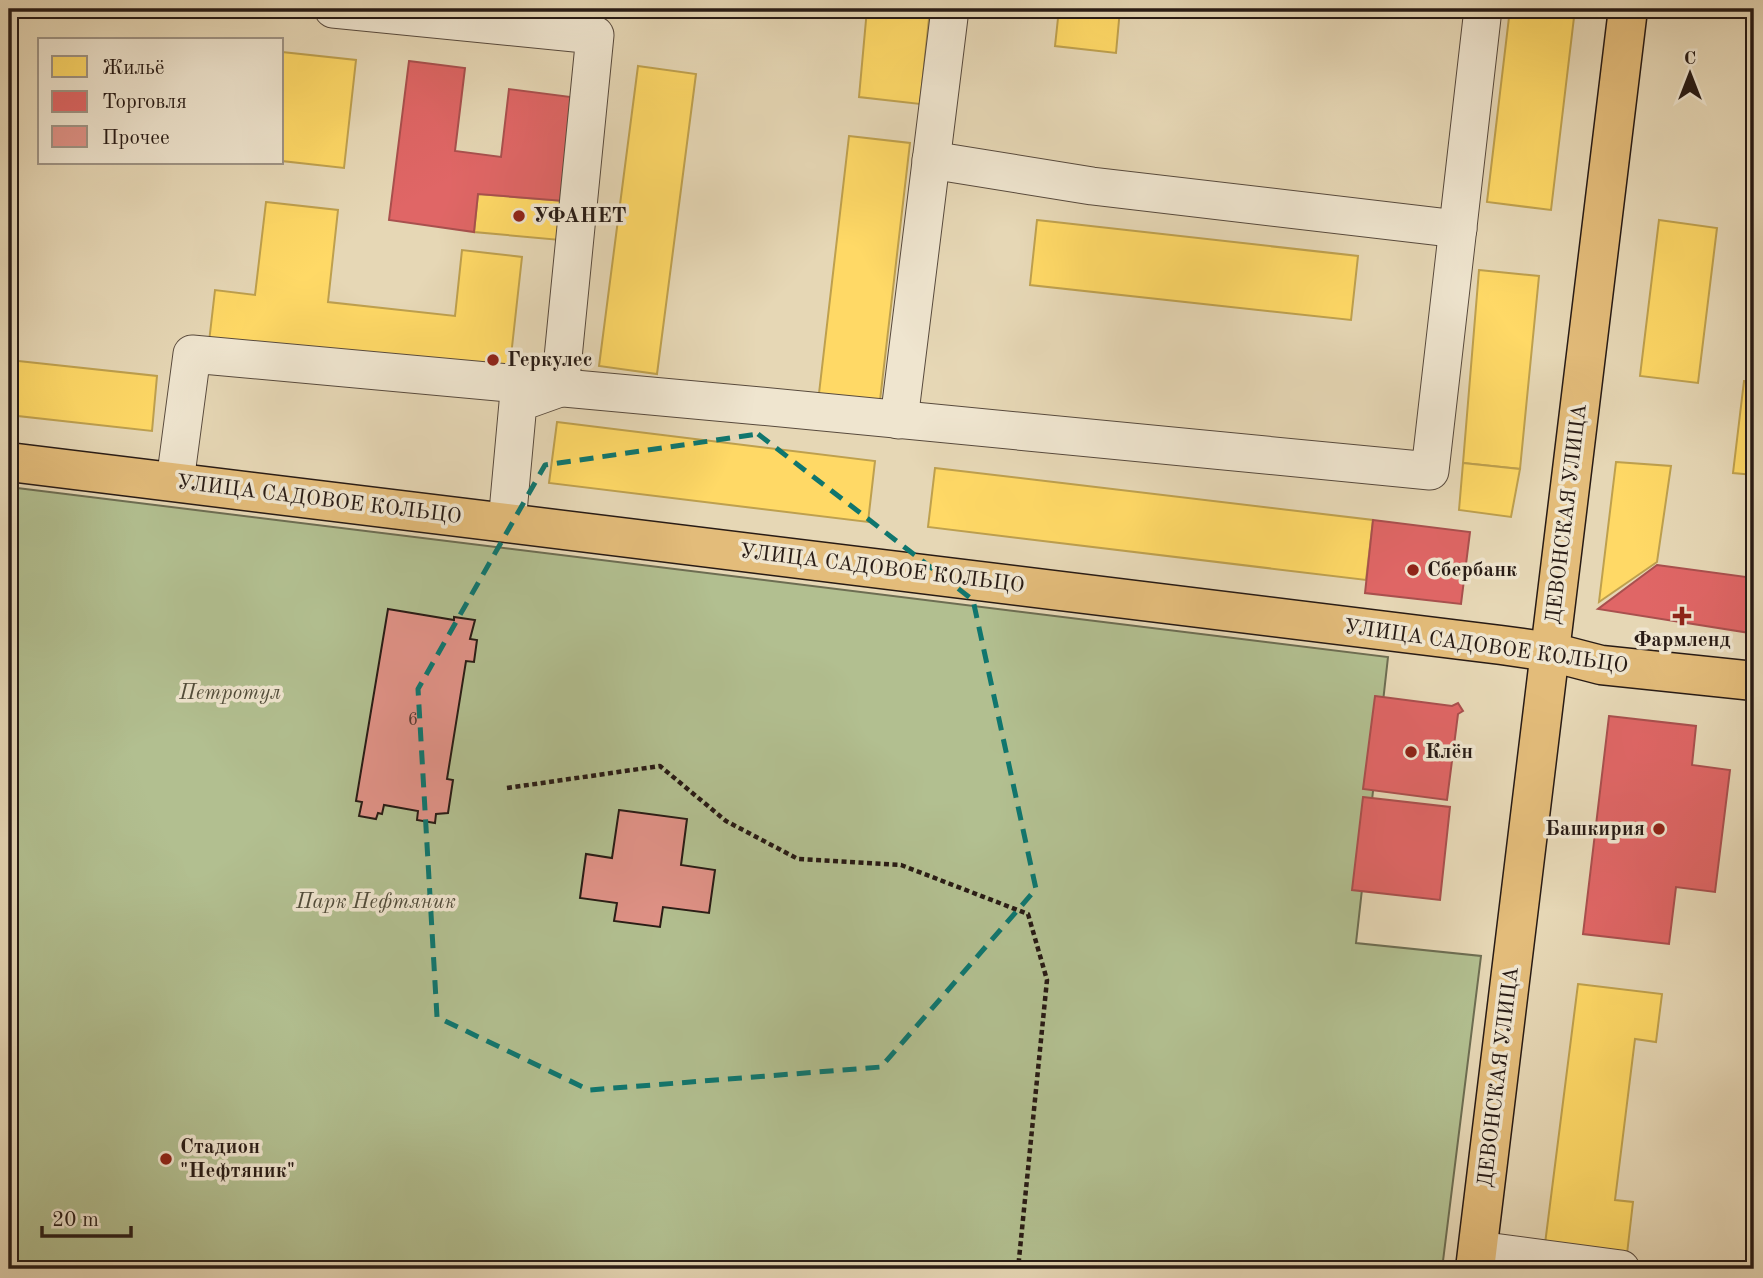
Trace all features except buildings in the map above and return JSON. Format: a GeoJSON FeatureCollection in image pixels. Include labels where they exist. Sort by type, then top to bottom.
{"type":"FeatureCollection","features":[{"type":"Feature","properties":{"kind":"main road","name":"ДЕВОНСКАЯ УЛИЦА"},"geometry":{"type":"LineString","coordinates":[[1477,1260],[1628,9]]}},
{"type":"Feature","properties":{"kind":"main road","name":"УЛИЦА САДОВОЕ КОЛЬЦО"},"geometry":{"type":"LineString","coordinates":[[9,461],[1488,643],[1551,652],[1601,665],[1754,681]]}},
{"type":"Feature","properties":{"kind":"lane"},"geometry":{"type":"LineString","coordinates":[[333,9],[595,34],[560,388]]}},
{"type":"Feature","properties":{"kind":"lane"},"geometry":{"type":"LineString","coordinates":[[898,420],[950,9]]}},
{"type":"Feature","properties":{"kind":"lane"},"geometry":{"type":"LineString","coordinates":[[175,482],[192,354],[1430,471],[1483,9]]}},
{"type":"Feature","properties":{"kind":"lane"},"geometry":{"type":"LineString","coordinates":[[931,160],[1092,186],[1458,229]]}},
{"type":"Feature","properties":{"kind":"lane"},"geometry":{"type":"LineString","coordinates":[[507,523],[518,403],[560,388]]}},
{"type":"Feature","properties":{"kind":"lane"},"geometry":{"type":"LineString","coordinates":[[1477,1260],[1621,1269]]}},
{"type":"Feature","properties":{"kind":"path"},"geometry":{"type":"LineString","coordinates":[[507,788],[660,766],[726,821],[799,859],[901,865],[1028,915],[1047,980],[1018,1269]]}},
{"type":"Feature","properties":{"kind":"highlighted area"},"geometry":{"type":"Polygon","coordinates":[[[758,434],[973,600],[1036,889],[881,1067],[589,1090],[437,1017],[418,689],[545,465],[758,434]]]}},
{"type":"Feature","properties":{"kind":"green space","name":"Парк Нефтяник"},"geometry":{"type":"Polygon","coordinates":[[[9,487],[1388,657],[1356,943],[1481,956],[1442,1269],[9,1269],[9,487]]]}},
{"type":"Feature","properties":{"kind":"place","name":"УФАНЕТ"},"geometry":{"type":"Point","coordinates":[519,216]}},
{"type":"Feature","properties":{"kind":"place","name":"Геркулес"},"geometry":{"type":"Point","coordinates":[493,360]}},
{"type":"Feature","properties":{"kind":"place","name":"Сбербанк"},"geometry":{"type":"Point","coordinates":[1413,570]}},
{"type":"Feature","properties":{"kind":"place","name":"Фармленд"},"geometry":{"type":"Point","coordinates":[1682,616]}},
{"type":"Feature","properties":{"kind":"place","name":"Клён"},"geometry":{"type":"Point","coordinates":[1411,752]}},
{"type":"Feature","properties":{"kind":"place","name":"Башкирия"},"geometry":{"type":"Point","coordinates":[1659,829]}},
{"type":"Feature","properties":{"kind":"place","name":"Стадион \"Нефтяник\""},"geometry":{"type":"Point","coordinates":[166,1159]}},
{"type":"Feature","properties":{"kind":"park label","name":"Петротул"},"geometry":{"type":"Point","coordinates":[230,693]}}]}
